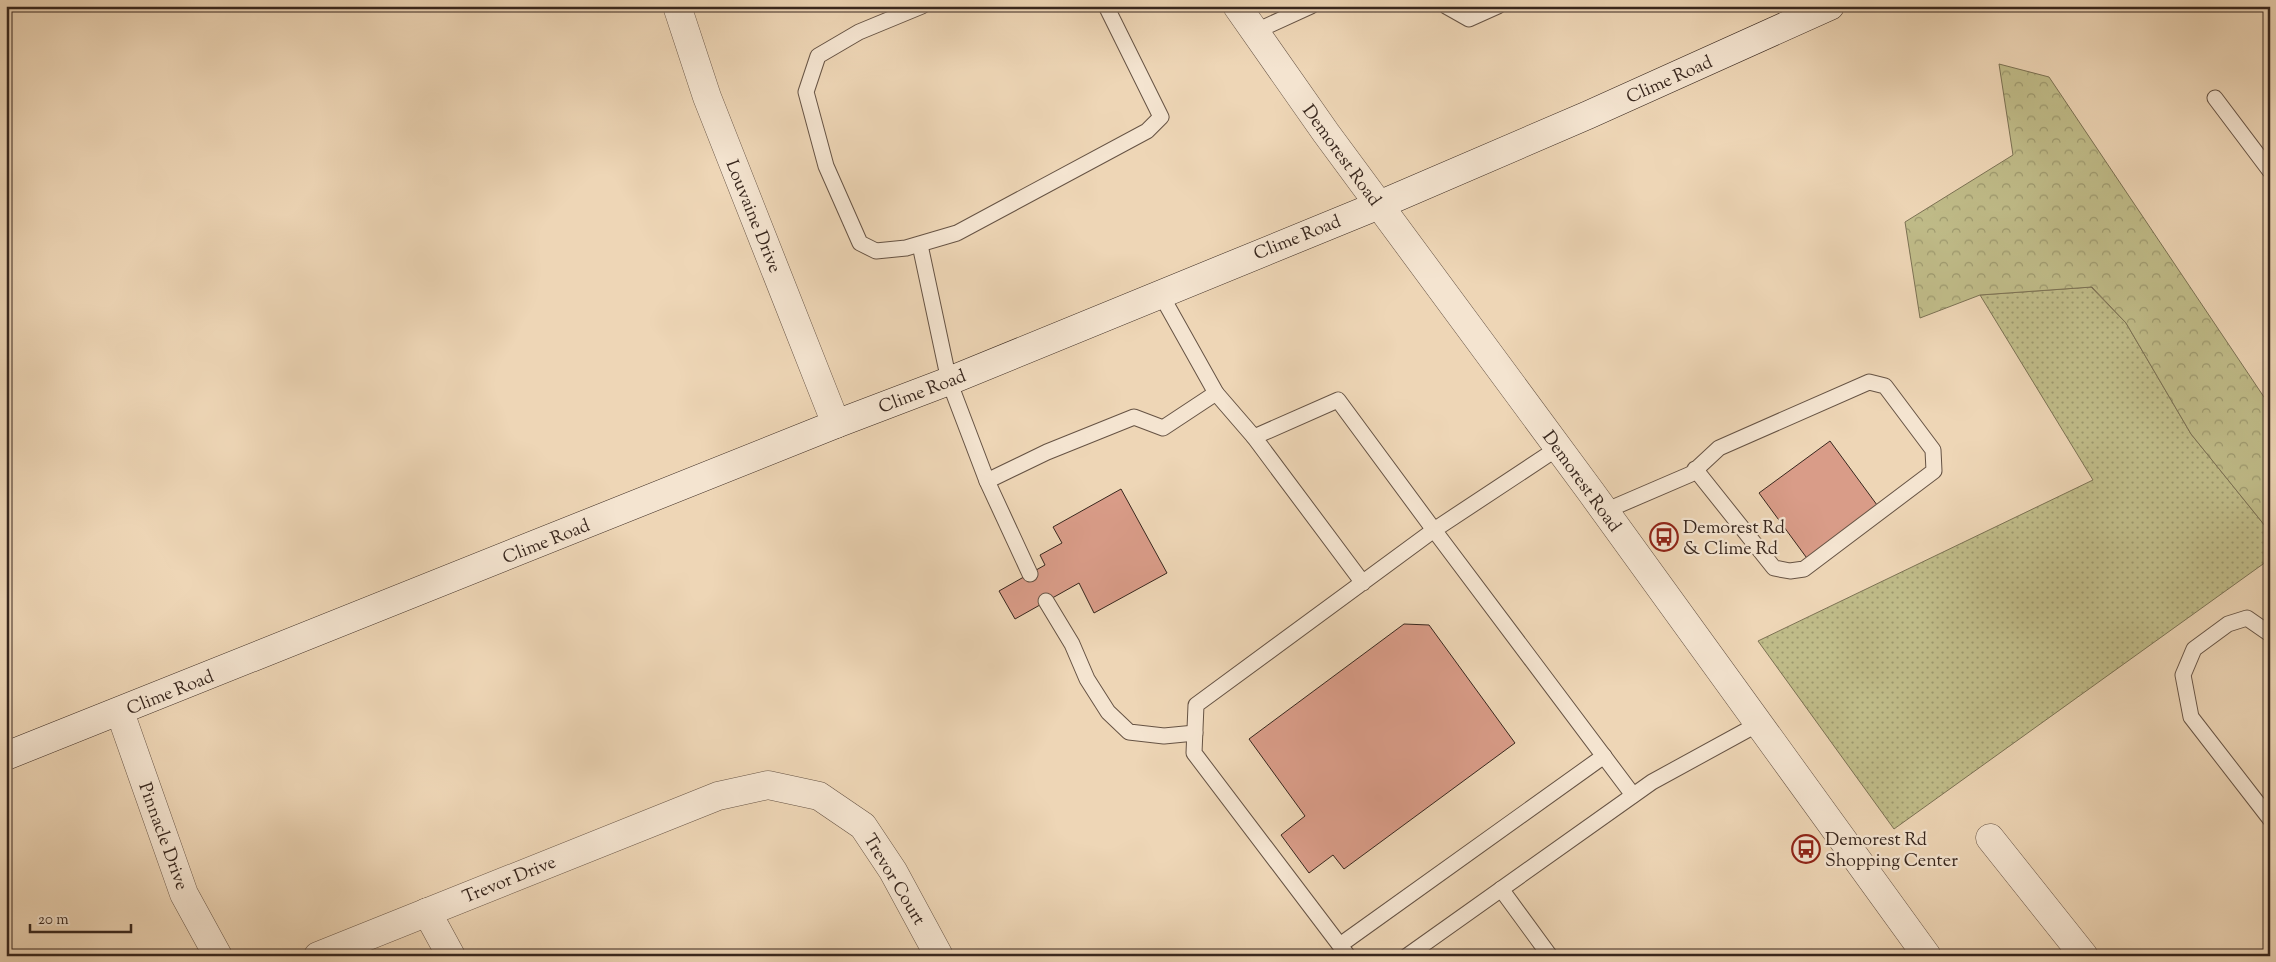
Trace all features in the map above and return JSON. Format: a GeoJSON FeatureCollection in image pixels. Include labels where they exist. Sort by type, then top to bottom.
{"type":"FeatureCollection","features":[{"type":"Feature","properties":{"kind":"street","name":"Louvaine Drive"},"geometry":{"type":"LineString","coordinates":[[677,6],[707,97],[836,424]]}},
{"type":"Feature","properties":{"kind":"street","name":"Demorest Road"},"geometry":{"type":"LineString","coordinates":[[1237,6],[1379,205],[1605,511],[1927,956]]}},
{"type":"Feature","properties":{"kind":"street","name":"Clime Road"},"geometry":{"type":"LineString","coordinates":[[6,756],[836,424],[949,381],[1160,293],[1379,205],[1580,119],[1814,10]]}},
{"type":"Feature","properties":{"kind":"street","name":"Pinnacle Drive"},"geometry":{"type":"LineString","coordinates":[[120,712],[184,894],[218,956]]}},
{"type":"Feature","properties":{"kind":"street","name":"Trevor Court"},"geometry":{"type":"LineString","coordinates":[[700,803],[718,796],[768,785],[819,796],[864,826],[893,871],[940,956]]}},
{"type":"Feature","properties":{"kind":"street","name":"Trevor Drive"},"geometry":{"type":"LineString","coordinates":[[318,956],[700,803]]}},
{"type":"Feature","properties":{"kind":"street"},"geometry":{"type":"LineString","coordinates":[[1990,838],[2084,956]]}},
{"type":"Feature","properties":{"kind":"street"},"geometry":{"type":"LineString","coordinates":[[427,912],[451,956]]}},
{"type":"Feature","properties":{"kind":"lane"},"geometry":{"type":"LineString","coordinates":[[922,6],[859,32],[818,56],[806,92],[826,166],[860,243],[876,252],[906,248],[957,234],[1147,130],[1161,117],[1106,6]]}},
{"type":"Feature","properties":{"kind":"lane"},"geometry":{"type":"LineString","coordinates":[[1254,32],[1311,6]]}},
{"type":"Feature","properties":{"kind":"lane"},"geometry":{"type":"LineString","coordinates":[[1446,6],[1468,19],[1498,6]]}},
{"type":"Feature","properties":{"kind":"lane"},"geometry":{"type":"LineString","coordinates":[[2215,98],[2270,170]]}},
{"type":"Feature","properties":{"kind":"lane"},"geometry":{"type":"LineString","coordinates":[[920,244],[949,381],[988,481],[1030,574]]}},
{"type":"Feature","properties":{"kind":"lane"},"geometry":{"type":"LineString","coordinates":[[1160,293],[1216,393],[1254,437],[1363,583]]}},
{"type":"Feature","properties":{"kind":"lane"},"geometry":{"type":"LineString","coordinates":[[1605,511],[1690,474],[1719,448],[1869,382],[1885,386],[1933,450],[1934,471],[1804,568],[1790,571],[1774,568],[1695,470]]}},
{"type":"Feature","properties":{"kind":"lane"},"geometry":{"type":"LineString","coordinates":[[988,481],[1047,452],[1134,417],[1163,428],[1216,393]]}},
{"type":"Feature","properties":{"kind":"lane"},"geometry":{"type":"LineString","coordinates":[[1254,437],[1338,400],[1633,795]]}},
{"type":"Feature","properties":{"kind":"lane"},"geometry":{"type":"LineString","coordinates":[[1558,448],[1434,530],[1196,705],[1194,753],[1344,950],[1604,756]]}},
{"type":"Feature","properties":{"kind":"lane"},"geometry":{"type":"LineString","coordinates":[[1046,601],[1072,644],[1087,679],[1108,712],[1129,732],[1164,736],[1195,733]]}},
{"type":"Feature","properties":{"kind":"lane"},"geometry":{"type":"LineString","coordinates":[[2270,634],[2247,618],[2228,624],[2194,649],[2183,676],[2191,718],[2270,819]]}},
{"type":"Feature","properties":{"kind":"lane"},"geometry":{"type":"LineString","coordinates":[[1407,956],[1652,782],[1758,724]]}},
{"type":"Feature","properties":{"kind":"lane"},"geometry":{"type":"LineString","coordinates":[[1501,888],[1550,956]]}},
{"type":"Feature","properties":{"kind":"green space"},"geometry":{"type":"Polygon","coordinates":[[[1999,64],[2049,77],[2270,406],[2270,532],[2191,434],[2126,323],[2092,287],[1980,295],[1920,318],[1905,222],[2013,155],[1999,64]]]}},
{"type":"Feature","properties":{"kind":"green space"},"geometry":{"type":"Polygon","coordinates":[[[2091,287],[2126,323],[2191,434],[2270,532],[2270,559],[1894,829],[1758,641],[2093,480],[1980,295],[2091,287]]]}},
{"type":"Feature","properties":{"kind":"building"},"geometry":{"type":"Polygon","coordinates":[[[1830,441],[1880,509],[1809,561],[1759,493],[1830,441]]]}},
{"type":"Feature","properties":{"kind":"building"},"geometry":{"type":"Polygon","coordinates":[[[1121,489],[1167,573],[1094,613],[1079,583],[1015,619],[999,591],[1045,565],[1040,555],[1062,543],[1053,527],[1121,489]]]}},
{"type":"Feature","properties":{"kind":"building"},"geometry":{"type":"Polygon","coordinates":[[[1404,624],[1429,625],[1515,743],[1344,869],[1333,855],[1309,873],[1281,835],[1305,816],[1249,739],[1404,624]]]}},
{"type":"Feature","properties":{"kind":"place","name":"Demorest Rd & Clime Rd"},"geometry":{"type":"Point","coordinates":[1664,537]}},
{"type":"Feature","properties":{"kind":"place","name":"Demorest Rd Shopping Center"},"geometry":{"type":"Point","coordinates":[1806,849]}}]}
